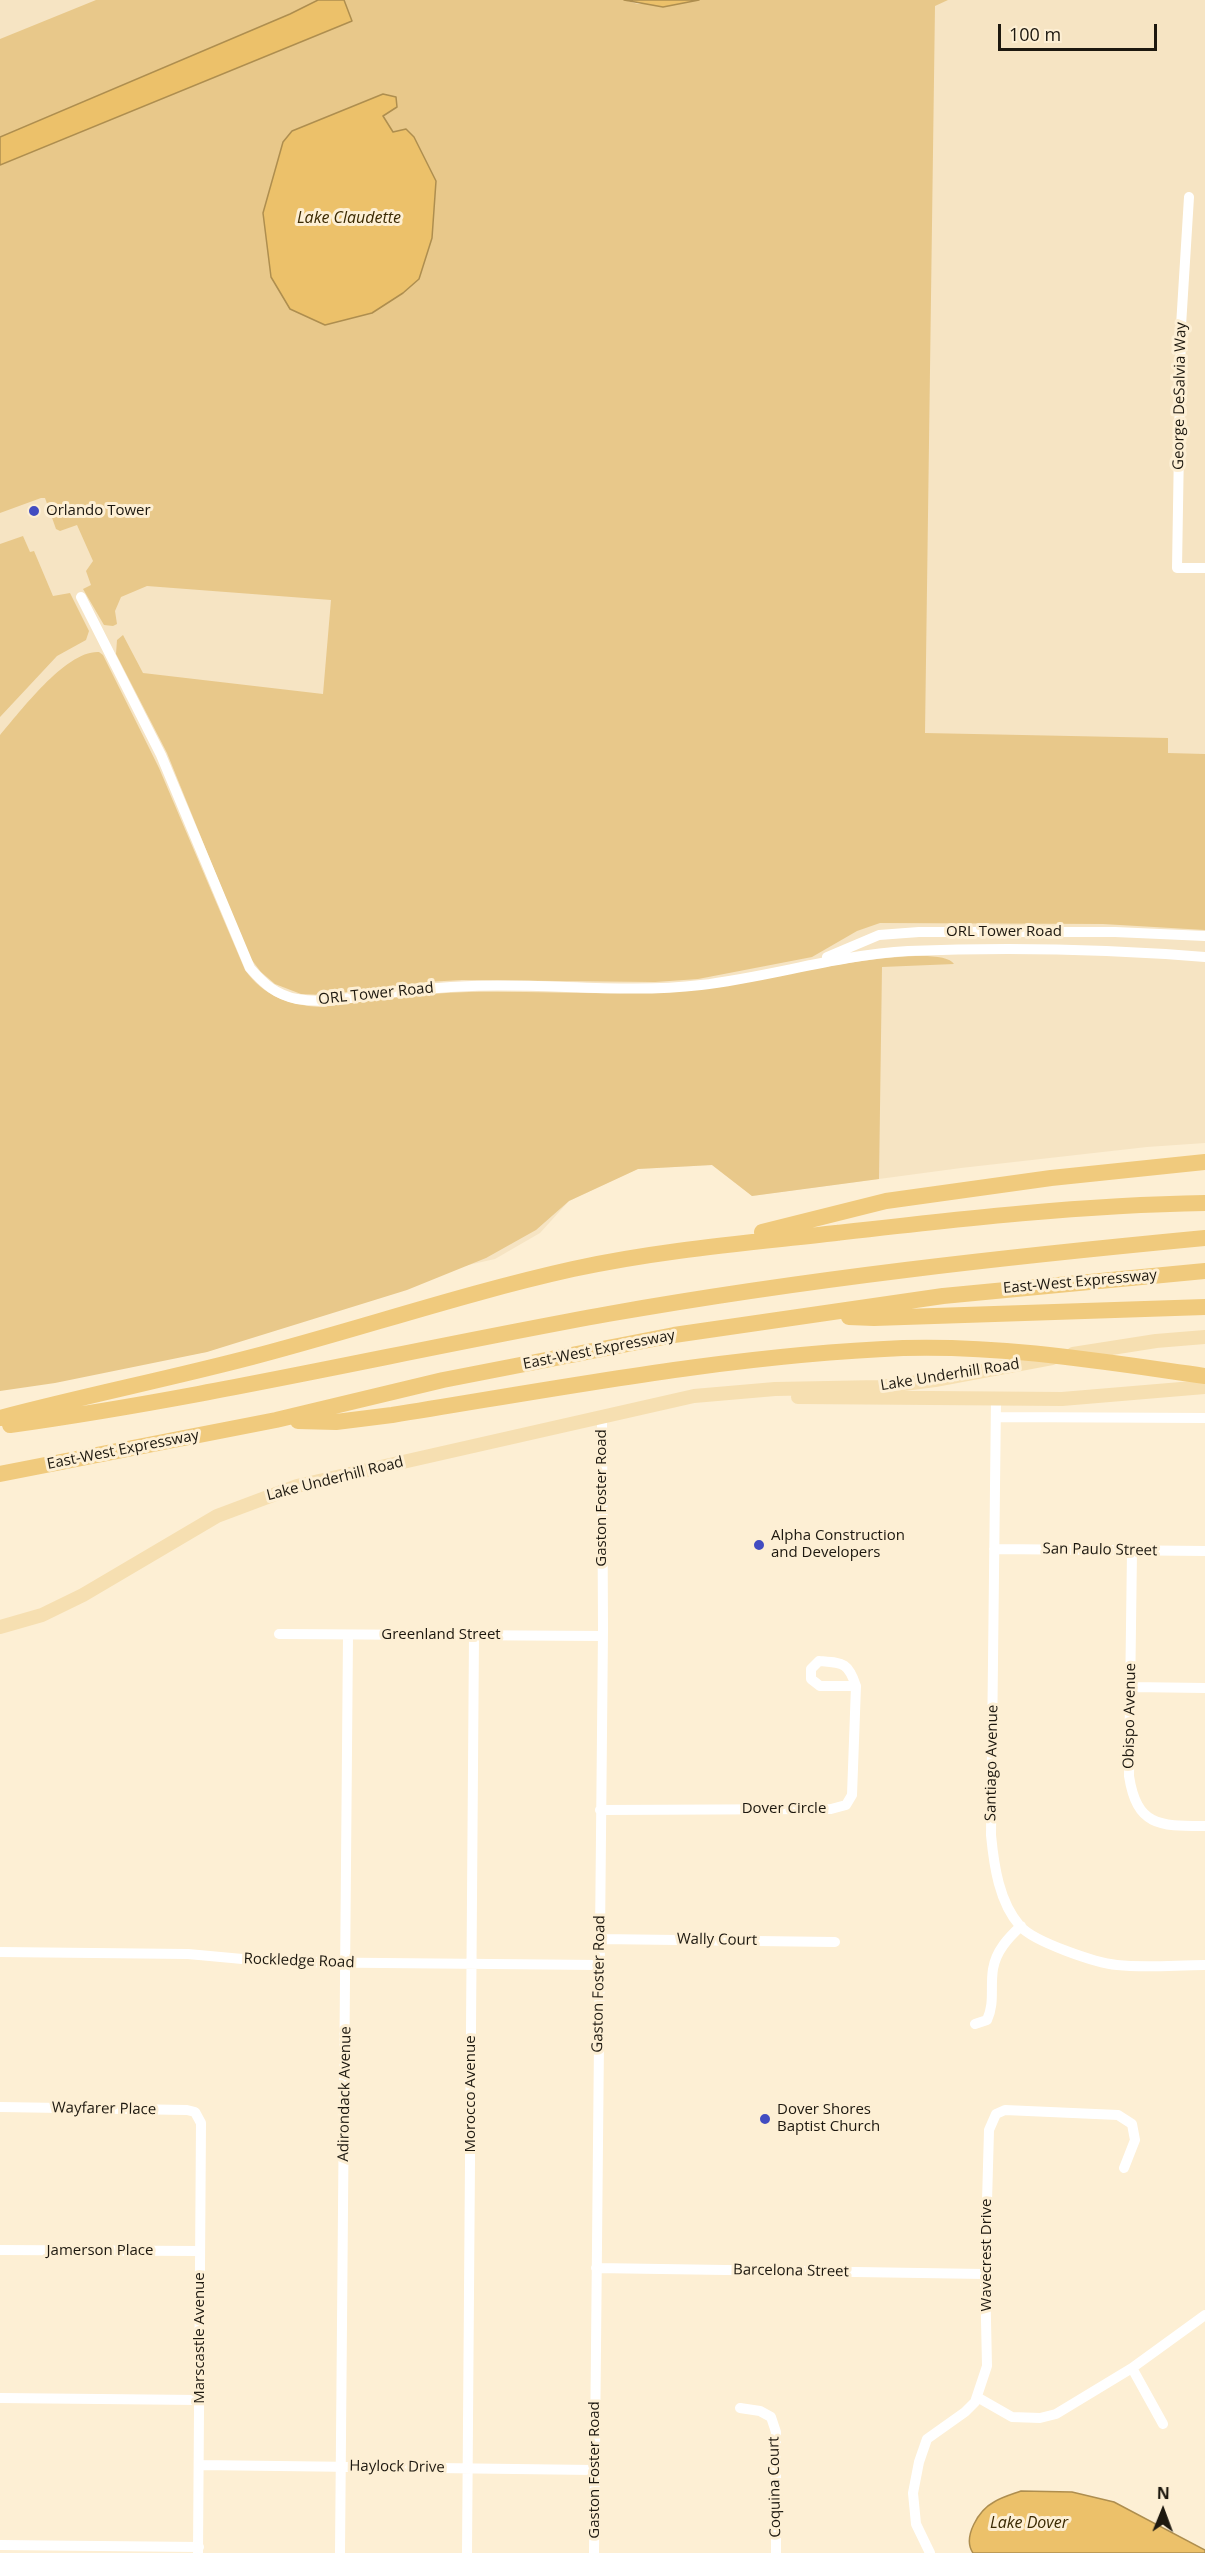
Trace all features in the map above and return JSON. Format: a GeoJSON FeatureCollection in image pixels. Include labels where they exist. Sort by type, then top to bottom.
{"type":"FeatureCollection","features":[{"type":"Feature","properties":{"kind":"highway"},"geometry":{"type":"LineString","coordinates":[[700,1248],[886,1201],[1051,1178],[1205,1162]]}},
{"type":"Feature","properties":{"kind":"highway"},"geometry":{"type":"LineString","coordinates":[[0,1419],[82,1396],[249,1358],[482,1292],[574,1269],[700,1248],[1004,1213],[1139,1203],[1205,1203]]}},
{"type":"Feature","properties":{"kind":"highway","name":"East-West Expressway"},"geometry":{"type":"LineString","coordinates":[[0,1426],[192,1394],[704,1298],[974,1260],[1205,1238]]}},
{"type":"Feature","properties":{"kind":"highway","name":"East-West Expressway"},"geometry":{"type":"LineString","coordinates":[[0,1474],[276,1420],[532,1362],[674,1335],[943,1296],[1205,1271]]}},
{"type":"Feature","properties":{"kind":"highway"},"geometry":{"type":"LineString","coordinates":[[809,1315],[874,1318],[1048,1310],[1205,1307]]}},
{"type":"Feature","properties":{"kind":"highway"},"geometry":{"type":"LineString","coordinates":[[276,1420],[336,1422],[727,1362],[905,1348],[1006,1351],[1074,1357],[1205,1376]]}},
{"type":"Feature","properties":{"kind":"main road","name":"Lake Underhill Road"},"geometry":{"type":"LineString","coordinates":[[0,1627],[42,1615],[83,1595],[217,1516],[297,1486],[694,1396],[774,1389],[880,1387],[935,1380],[1121,1346],[1205,1337]]}},
{"type":"Feature","properties":{"kind":"main road","name":"Lake Underhill Road"},"geometry":{"type":"LineString","coordinates":[[694,1396],[1062,1399],[1205,1387]]}},
{"type":"Feature","properties":{"kind":"street","name":"George DeSalvia Way"},"geometry":{"type":"LineString","coordinates":[[1189,197],[1181,330],[1177,568],[1205,568]]}},
{"type":"Feature","properties":{"kind":"street","name":"ORL Tower Road"},"geometry":{"type":"LineString","coordinates":[[81,597],[161,755],[250,968],[263,984],[279,995],[299,1000],[328,1001],[381,993],[475,986],[653,988],[701,985],[878,953],[965,950],[1090,951],[1203,957]]}},
{"type":"Feature","properties":{"kind":"street","name":"ORL Tower Road"},"geometry":{"type":"LineString","coordinates":[[810,964],[879,935],[966,932],[1115,932],[1203,936]]}},
{"type":"Feature","properties":{"kind":"street"},"geometry":{"type":"LineString","coordinates":[[965,950],[966,932]]}},
{"type":"Feature","properties":{"kind":"street"},"geometry":{"type":"LineString","coordinates":[[1203,936],[1203,957]]}},
{"type":"Feature","properties":{"kind":"street","name":"Santiago Avenue"},"geometry":{"type":"LineString","coordinates":[[996,1400],[991,1835],[995,1869],[1001,1887],[1021,1926],[1048,1944],[1116,1965],[1205,1965]]}},
{"type":"Feature","properties":{"kind":"street","name":"Gaston Foster Road"},"geometry":{"type":"LineString","coordinates":[[594,2553],[603,1636],[602,1416]]}},
{"type":"Feature","properties":{"kind":"street"},"geometry":{"type":"LineString","coordinates":[[996,1417],[1205,1418]]}},
{"type":"Feature","properties":{"kind":"street","name":"San Paulo Street"},"geometry":{"type":"LineString","coordinates":[[994,1549],[1205,1551]]}},
{"type":"Feature","properties":{"kind":"street","name":"Obispo Avenue"},"geometry":{"type":"LineString","coordinates":[[1132,1551],[1129,1776],[1132,1796],[1142,1813],[1153,1820],[1174,1826],[1205,1826]]}},
{"type":"Feature","properties":{"kind":"street","name":"Greenland Street"},"geometry":{"type":"LineString","coordinates":[[279,1634],[603,1636]]}},
{"type":"Feature","properties":{"kind":"street","name":"Adirondack Avenue"},"geometry":{"type":"LineString","coordinates":[[340,2553],[348,1635]]}},
{"type":"Feature","properties":{"kind":"street","name":"Morocco Avenue"},"geometry":{"type":"LineString","coordinates":[[467,2553],[474,1635]]}},
{"type":"Feature","properties":{"kind":"street","name":"Dover Circle"},"geometry":{"type":"LineString","coordinates":[[600,1810],[831,1809],[846,1805],[852,1795],[856,1686]]}},
{"type":"Feature","properties":{"kind":"street"},"geometry":{"type":"LineString","coordinates":[[1130,1687],[1205,1688]]}},
{"type":"Feature","properties":{"kind":"street"},"geometry":{"type":"LineString","coordinates":[[975,2024],[987,2020],[990,2014],[993,1968],[1004,1945],[1021,1926]]}},
{"type":"Feature","properties":{"kind":"street","name":"Wally Court"},"geometry":{"type":"LineString","coordinates":[[599,1939],[835,1942]]}},
{"type":"Feature","properties":{"kind":"street","name":"Rockledge Road"},"geometry":{"type":"LineString","coordinates":[[0,1952],[188,1954],[275,1962],[599,1965]]}},
{"type":"Feature","properties":{"kind":"street","name":"Wayfarer Place"},"geometry":{"type":"LineString","coordinates":[[0,2107],[187,2110],[195,2112],[201,2122]]}},
{"type":"Feature","properties":{"kind":"street","name":"Wavecrest Drive"},"geometry":{"type":"LineString","coordinates":[[930,2553],[916,2524],[913,2493],[919,2462],[927,2439],[965,2412],[977,2397],[987,2366],[985,2274],[989,2130],[996,2114],[1005,2110],[1118,2115],[1132,2124],[1135,2140],[1124,2168]]}},
{"type":"Feature","properties":{"kind":"street","name":"Marscastle Avenue"},"geometry":{"type":"LineString","coordinates":[[198,2550],[201,2122]]}},
{"type":"Feature","properties":{"kind":"street","name":"Jamerson Place"},"geometry":{"type":"LineString","coordinates":[[0,2250],[200,2251]]}},
{"type":"Feature","properties":{"kind":"street","name":"Barcelona Street"},"geometry":{"type":"LineString","coordinates":[[596,2268],[985,2274]]}},
{"type":"Feature","properties":{"kind":"street"},"geometry":{"type":"LineString","coordinates":[[977,2397],[1012,2417],[1040,2418],[1056,2414],[1132,2368],[1205,2314]]}},
{"type":"Feature","properties":{"kind":"street"},"geometry":{"type":"LineString","coordinates":[[1132,2368],[1164,2424]]}},
{"type":"Feature","properties":{"kind":"street"},"geometry":{"type":"LineString","coordinates":[[0,2398],[199,2400]]}},
{"type":"Feature","properties":{"kind":"street","name":"Coquina Court"},"geometry":{"type":"LineString","coordinates":[[740,2408],[760,2411],[771,2417],[776,2432],[776,2553]]}},
{"type":"Feature","properties":{"kind":"street","name":"Haylock Drive"},"geometry":{"type":"LineString","coordinates":[[199,2465],[594,2470]]}},
{"type":"Feature","properties":{"kind":"street"},"geometry":{"type":"LineString","coordinates":[[0,2545],[198,2550]]}},
{"type":"Feature","properties":{"kind":"shaded area"},"geometry":{"type":"Polygon","coordinates":[[[0,0],[1205,0],[1205,1143],[1147,1147],[961,1168],[752,1196],[712,1165],[638,1169],[569,1201],[540,1233],[495,1259],[406,1279],[360,1298],[207,1352],[0,1387],[0,0]]]}},
{"type":"Feature","properties":{"kind":"shaded area"},"geometry":{"type":"Polygon","coordinates":[[[96,0],[318,0],[0,137],[0,39],[96,0]]]}},
{"type":"Feature","properties":{"kind":"shaded area"},"geometry":{"type":"Polygon","coordinates":[[[344,0],[624,0],[638,4],[699,0],[948,0],[935,6],[925,733],[1168,738],[1168,753],[1205,754],[1205,930],[1103,924],[880,923],[857,931],[812,957],[698,979],[655,982],[462,980],[426,982],[324,995],[301,994],[275,984],[261,972],[251,959],[243,941],[167,753],[116,654],[117,640],[123,635],[143,673],[323,694],[331,600],[147,586],[121,597],[115,611],[117,624],[104,625],[83,589],[91,585],[86,571],[93,561],[77,525],[60,531],[56,529],[45,498],[0,513],[0,165],[352,21],[344,0]],[[383,94],[292,131],[283,142],[263,213],[372,313],[403,293],[419,279],[432,238],[436,181],[414,137],[393,132],[383,116],[397,107],[383,94]]]}},
{"type":"Feature","properties":{"kind":"shaded area"},"geometry":{"type":"Polygon","coordinates":[[[23,536],[30,552],[34,551],[53,596],[70,593],[89,631],[86,640],[57,656],[0,717],[0,544],[23,536]]]}},
{"type":"Feature","properties":{"kind":"shaded area"},"geometry":{"type":"Polygon","coordinates":[[[99,652],[103,655],[159,768],[245,970],[269,993],[287,1001],[320,1007],[450,993],[640,993],[707,988],[888,958],[919,956],[942,958],[954,964],[882,967],[879,1179],[752,1196],[712,1165],[638,1169],[569,1201],[536,1230],[486,1258],[407,1290],[207,1352],[55,1383],[0,1391],[0,735],[59,671],[86,654],[99,652]]]}},
{"type":"Feature","properties":{"kind":"water"},"geometry":{"type":"Polygon","coordinates":[[[318,0],[344,0],[352,21],[0,165],[0,137],[318,0]]]}},
{"type":"Feature","properties":{"kind":"water"},"geometry":{"type":"Polygon","coordinates":[[[624,0],[699,0],[663,7],[624,0]]]}},
{"type":"Feature","properties":{"kind":"water","name":"Lake Claudette"},"geometry":{"type":"Polygon","coordinates":[[[383,94],[396,97],[397,107],[383,116],[393,132],[406,129],[414,137],[436,181],[432,238],[419,279],[403,293],[372,313],[325,325],[290,309],[271,277],[263,213],[283,142],[292,131],[383,94]]]}},
{"type":"Feature","properties":{"kind":"water","name":"Lake Dover"},"geometry":{"type":"Polygon","coordinates":[[[1021,2491],[1072,2492],[1114,2502],[1205,2550],[1205,2553],[973,2553],[970,2539],[978,2517],[994,2502],[1021,2491]]]}},
{"type":"Feature","properties":{"kind":"place","name":"Orlando Tower"},"geometry":{"type":"Point","coordinates":[34,511]}},
{"type":"Feature","properties":{"kind":"place","name":"Alpha Construction and Developers"},"geometry":{"type":"Point","coordinates":[759,1545]}},
{"type":"Feature","properties":{"kind":"place","name":"Dover Shores Baptist Church"},"geometry":{"type":"Point","coordinates":[765,2119]}}]}
